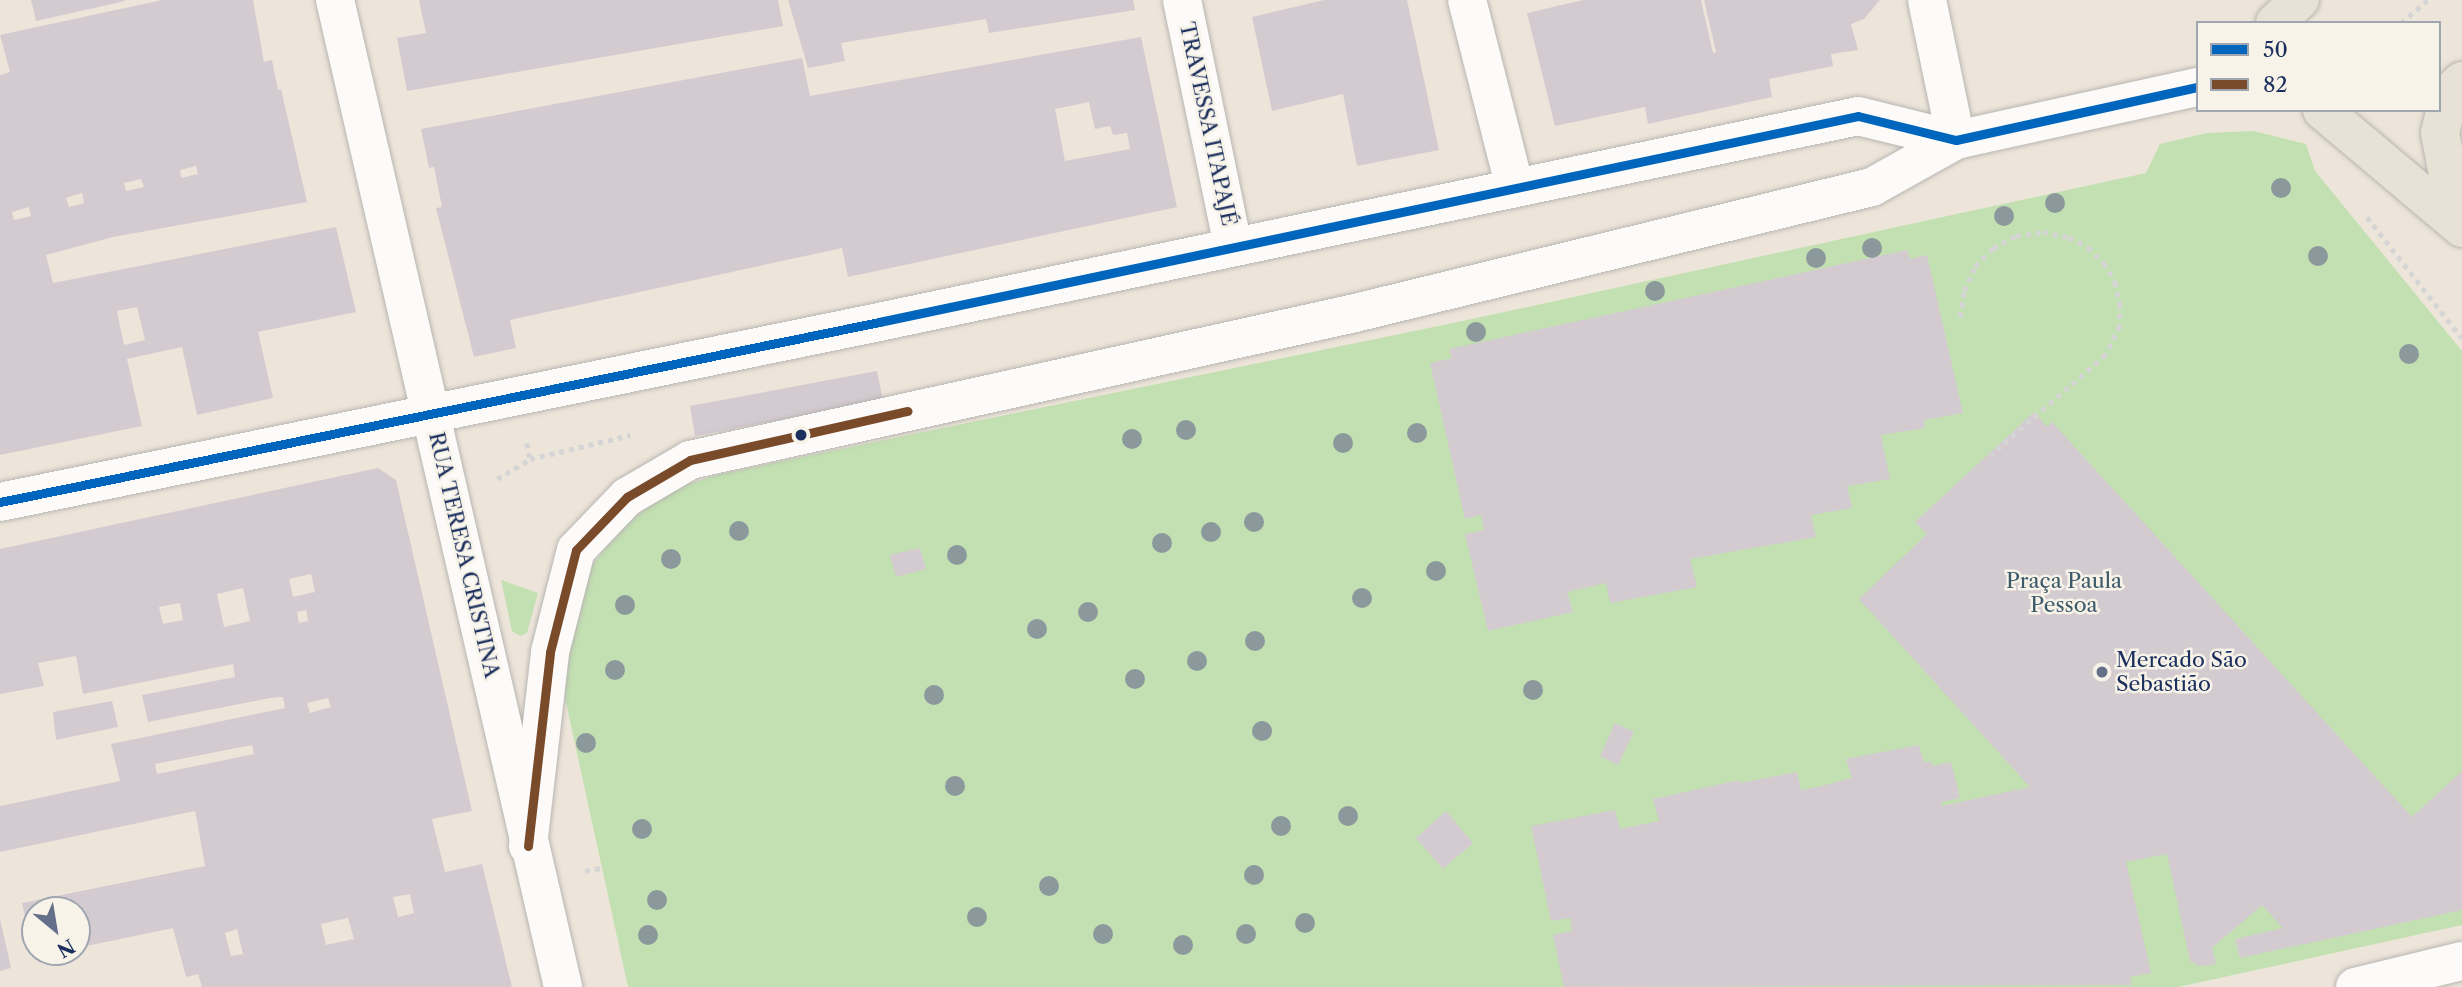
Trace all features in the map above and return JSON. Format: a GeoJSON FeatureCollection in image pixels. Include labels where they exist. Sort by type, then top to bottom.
{"type":"FeatureCollection","features":[{"type":"Feature","properties":{"kind":"main road"},"geometry":{"type":"LineString","coordinates":[[2277,21],[2300,0]]}},
{"type":"Feature","properties":{"kind":"main road"},"geometry":{"type":"LineString","coordinates":[[2462,81],[2450,92],[2440,133],[2450,185],[2462,220]]}},
{"type":"Feature","properties":{"kind":"main road"},"geometry":{"type":"LineString","coordinates":[[2324,112],[2462,228]]}},
{"type":"Feature","properties":{"kind":"street","name":"RUA TERESA CRISTINA"},"geometry":{"type":"LineString","coordinates":[[335,0],[562,987]]}},
{"type":"Feature","properties":{"kind":"street","name":"TRAVESSA ITAPAJÉ"},"geometry":{"type":"LineString","coordinates":[[1182,0],[1233,247]]}},
{"type":"Feature","properties":{"kind":"street"},"geometry":{"type":"LineString","coordinates":[[1467,0],[1515,188]]}},
{"type":"Feature","properties":{"kind":"street"},"geometry":{"type":"LineString","coordinates":[[1927,0],[1956,140]]}},
{"type":"Feature","properties":{"kind":"street"},"geometry":{"type":"LineString","coordinates":[[528,846],[550,652],[576,550],[627,497],[690,460],[1355,313],[1872,187],[1956,140],[2196,87]]}},
{"type":"Feature","properties":{"kind":"street"},"geometry":{"type":"LineString","coordinates":[[0,502],[1858,116],[1956,140]]}},
{"type":"Feature","properties":{"kind":"street"},"geometry":{"type":"LineString","coordinates":[[2355,987],[2462,961]]}},
{"type":"Feature","properties":{"kind":"path"},"geometry":{"type":"LineString","coordinates":[[2403,21],[2427,0]]}},
{"type":"Feature","properties":{"kind":"path"},"geometry":{"type":"LineString","coordinates":[[2365,214],[2462,338]]}},
{"type":"Feature","properties":{"kind":"path"},"geometry":{"type":"LineString","coordinates":[[1960,317],[1964,291],[1975,266],[1993,248],[2016,236],[2043,232],[2069,237],[2088,247],[2104,263],[2115,282],[2120,304],[2120,326],[2112,347],[1991,455]]}},
{"type":"Feature","properties":{"kind":"path"},"geometry":{"type":"LineString","coordinates":[[490,483],[530,459],[638,433]]}},
{"type":"Feature","properties":{"kind":"path"},"geometry":{"type":"LineString","coordinates":[[526,438],[530,459]]}},
{"type":"Feature","properties":{"kind":"green space","name":"Praça Paula Pessoa"},"geometry":{"type":"Polygon","coordinates":[[[2254,131],[2306,144],[2315,171],[2462,351],[2462,925],[2178,987],[628,987],[565,698],[563,663],[577,595],[593,564],[618,533],[647,506],[682,486],[720,474],[1458,322],[2146,173],[2160,144],[2207,133],[2254,131]]]}},
{"type":"Feature","properties":{"kind":"green space"},"geometry":{"type":"Polygon","coordinates":[[[501,580],[538,593],[527,633],[520,636],[512,631],[501,580]]]}},
{"type":"Feature","properties":{"kind":"building"},"geometry":{"type":"Polygon","coordinates":[[[31,0],[124,0],[125,1],[36,21],[31,0]]]}},
{"type":"Feature","properties":{"kind":"building"},"geometry":{"type":"Polygon","coordinates":[[[162,0],[253,0],[264,62],[272,60],[278,90],[281,89],[307,202],[113,237],[46,255],[53,283],[336,227],[356,312],[258,332],[273,398],[197,415],[182,347],[127,359],[142,426],[0,455],[0,75],[10,72],[0,35],[162,0]],[[196,166],[180,170],[181,178],[198,174],[196,166]],[[141,179],[124,183],[126,191],[144,187],[141,179]],[[82,193],[66,198],[69,207],[84,203],[82,193]],[[29,207],[12,212],[14,220],[31,216],[29,207]],[[137,307],[117,311],[124,345],[145,340],[137,307]]]}},
{"type":"Feature","properties":{"kind":"building"},"geometry":{"type":"Polygon","coordinates":[[[419,0],[778,0],[783,26],[407,91],[397,38],[426,33],[419,0]]]}},
{"type":"Feature","properties":{"kind":"building"},"geometry":{"type":"Polygon","coordinates":[[[788,0],[1133,0],[1135,10],[989,33],[986,19],[841,43],[845,61],[808,68],[788,0]]]}},
{"type":"Feature","properties":{"kind":"building"},"geometry":{"type":"Polygon","coordinates":[[[1324,0],[1407,0],[1439,150],[1357,166],[1343,94],[1272,111],[1252,17],[1324,0]]]}},
{"type":"Feature","properties":{"kind":"building"},"geometry":{"type":"Polygon","coordinates":[[[1583,0],[1701,0],[1713,53],[1716,52],[1704,0],[1880,0],[1864,19],[1851,24],[1858,50],[1831,54],[1833,66],[1769,79],[1772,97],[1648,124],[1645,107],[1555,126],[1527,13],[1583,0]]]}},
{"type":"Feature","properties":{"kind":"building"},"geometry":{"type":"Polygon","coordinates":[[[1141,37],[1177,207],[848,277],[842,248],[510,320],[516,348],[474,357],[436,208],[442,207],[434,167],[429,168],[421,129],[802,58],[810,96],[1141,37]],[[1089,102],[1055,109],[1065,161],[1130,149],[1127,133],[1113,135],[1110,126],[1095,129],[1089,102]]]}},
{"type":"Feature","properties":{"kind":"building"},"geometry":{"type":"Polygon","coordinates":[[[1907,250],[1910,259],[1927,255],[1963,413],[1924,420],[1925,428],[1881,435],[1890,479],[1847,486],[1852,508],[1811,515],[1816,537],[1690,559],[1697,587],[1610,603],[1606,583],[1567,592],[1573,612],[1488,631],[1465,534],[1484,530],[1481,515],[1465,519],[1430,363],[1452,358],[1449,349],[1907,250]]]}},
{"type":"Feature","properties":{"kind":"building"},"geometry":{"type":"Polygon","coordinates":[[[877,371],[883,400],[695,436],[690,406],[877,371]]]}},
{"type":"Feature","properties":{"kind":"building","name":"Mercado São Sebastião"},"geometry":{"type":"Polygon","coordinates":[[[2034,412],[2047,427],[2052,422],[2412,817],[2462,771],[2462,910],[2240,958],[2235,939],[2283,928],[2262,905],[2212,948],[2216,964],[2200,966],[2190,961],[2167,854],[2126,862],[2151,973],[2130,977],[2132,985],[1564,987],[1553,935],[1572,931],[1570,918],[1551,921],[1531,826],[1615,810],[1620,829],[1659,821],[1653,799],[1739,780],[1740,783],[1797,772],[1801,790],[1817,787],[1852,778],[1846,759],[1919,745],[1924,763],[1931,761],[1932,766],[1951,762],[1960,798],[1941,802],[1942,806],[2030,787],[1859,599],[1927,534],[1915,522],[2034,412]]]}},
{"type":"Feature","properties":{"kind":"building"},"geometry":{"type":"Polygon","coordinates":[[[378,468],[396,480],[472,811],[432,819],[445,872],[482,864],[512,987],[202,987],[198,974],[186,977],[173,928],[91,945],[91,896],[57,896],[205,866],[195,811],[0,852],[0,806],[120,781],[111,744],[285,708],[283,697],[148,722],[142,695],[235,677],[233,664],[83,694],[76,656],[38,663],[44,686],[0,694],[0,549],[378,468]],[[311,574],[289,579],[293,597],[315,592],[311,574]],[[243,588],[217,594],[224,627],[250,621],[243,588]],[[180,603],[159,607],[163,624],[183,620],[180,603]],[[306,610],[297,612],[299,623],[308,621],[306,610]],[[328,698],[307,703],[310,713],[331,707],[328,698]],[[252,745],[155,764],[157,774],[254,754],[252,745]],[[410,894],[393,897],[398,917],[414,913],[410,894]],[[348,918],[321,924],[326,945],[354,939],[348,918]],[[237,929],[225,933],[231,956],[243,954],[237,929]]]}},
{"type":"Feature","properties":{"kind":"building"},"geometry":{"type":"Polygon","coordinates":[[[920,548],[926,569],[896,577],[890,555],[920,548]]]}},
{"type":"Feature","properties":{"kind":"building"},"geometry":{"type":"Polygon","coordinates":[[[112,701],[118,727],[56,740],[53,712],[112,701]]]}},
{"type":"Feature","properties":{"kind":"building"},"geometry":{"type":"Polygon","coordinates":[[[1615,723],[1634,732],[1618,765],[1600,756],[1615,723]]]}},
{"type":"Feature","properties":{"kind":"building"},"geometry":{"type":"Polygon","coordinates":[[[1446,811],[1473,843],[1443,869],[1416,838],[1446,811]]]}},
{"type":"Feature","properties":{"kind":"building"},"geometry":{"type":"Polygon","coordinates":[[[0,919],[11,968],[0,971],[0,919]]]}},
{"type":"Feature","properties":{"kind":"transit line","name":"50"},"geometry":{"type":"LineString","coordinates":[[0,502],[879,322],[1858,116],[1956,140],[2196,87]]}},
{"type":"Feature","properties":{"kind":"transit line","name":"82"},"geometry":{"type":"LineString","coordinates":[[528,846],[550,652],[576,550],[627,497],[690,460],[908,411]]}},
{"type":"Feature","properties":{"kind":"place","name":"Mercado São Sebastião"},"geometry":{"type":"Point","coordinates":[2102,672]}}]}
